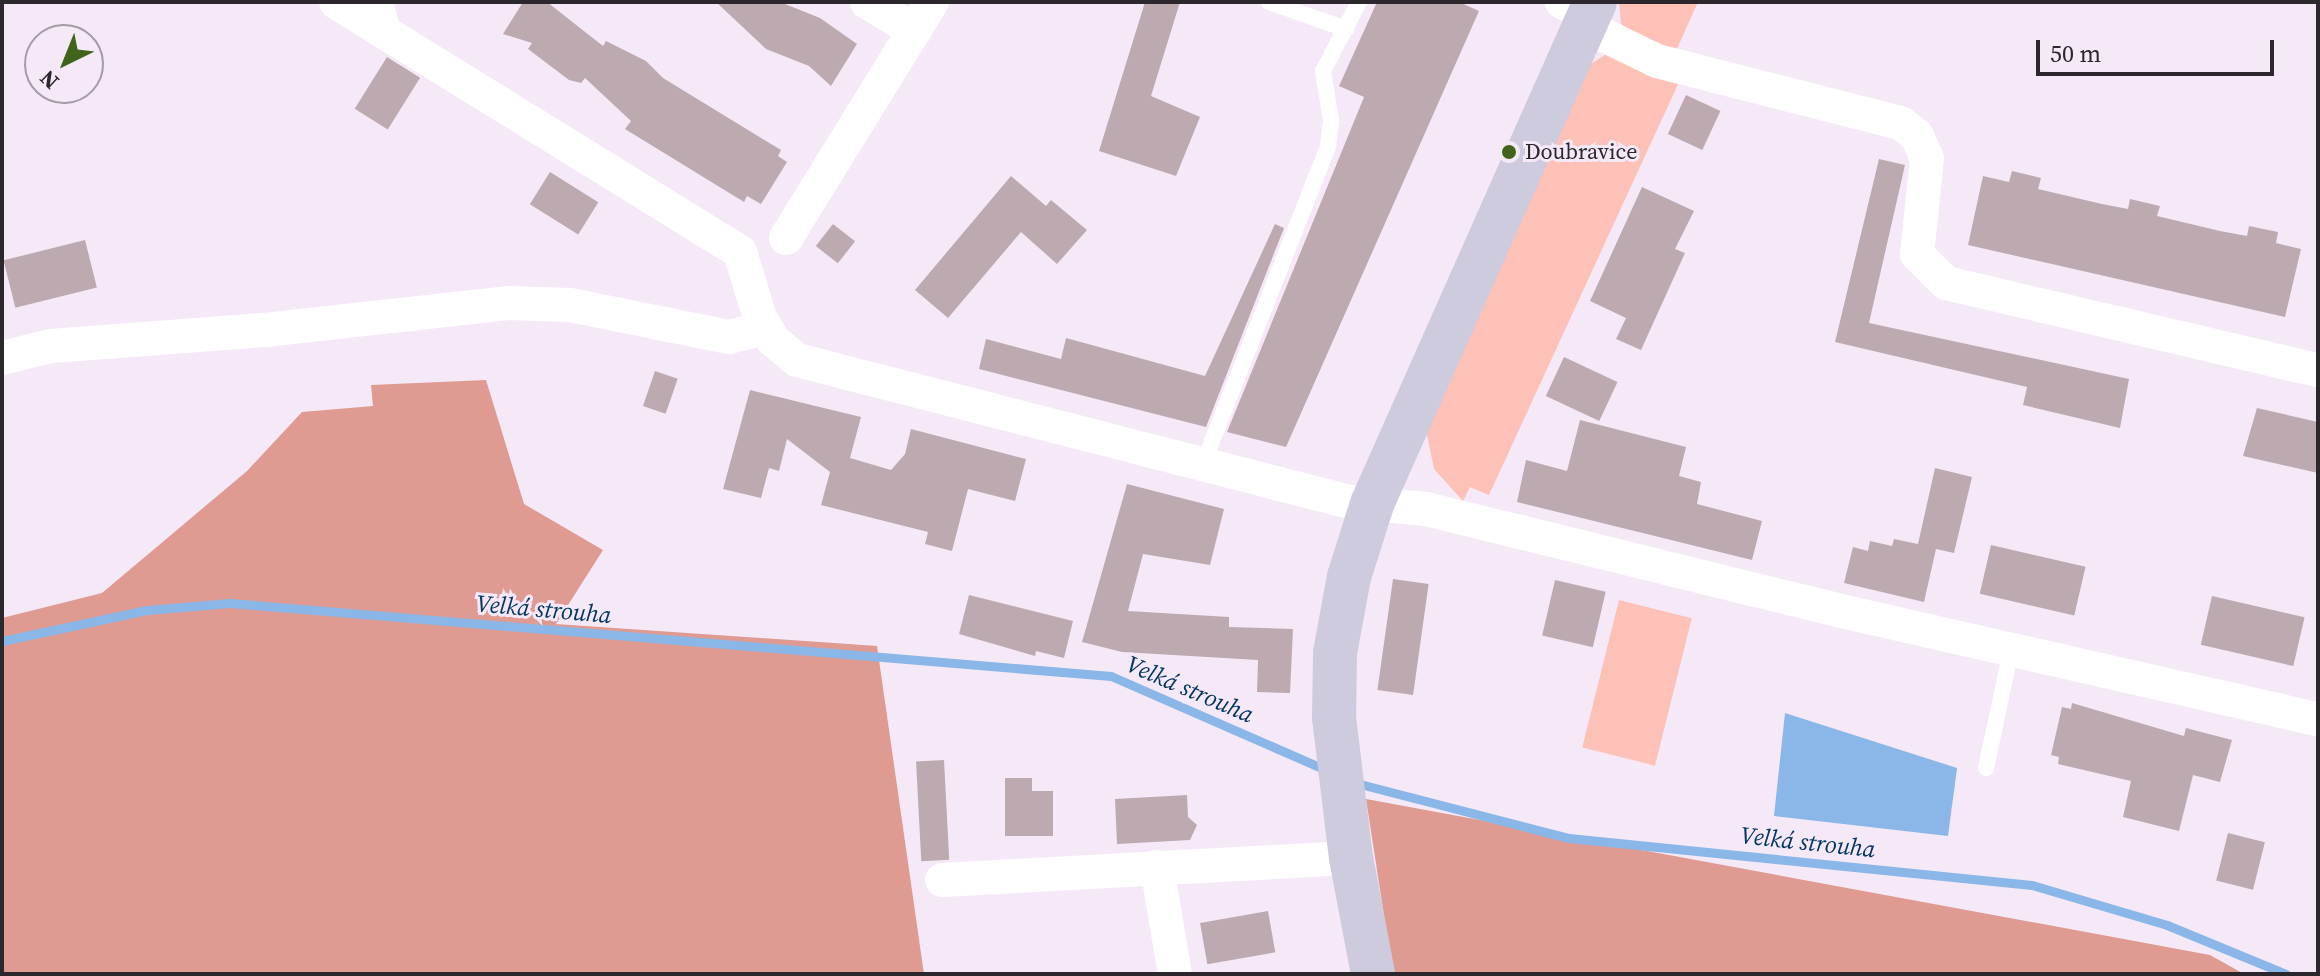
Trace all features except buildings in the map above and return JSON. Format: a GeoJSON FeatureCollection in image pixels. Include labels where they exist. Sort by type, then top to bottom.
{"type":"FeatureCollection","features":[{"type":"Feature","properties":{"kind":"street"},"geometry":{"type":"LineString","coordinates":[[336,2],[380,17],[724,238],[742,256],[765,328],[784,351],[821,369],[1372,504],[1426,509],[2011,650],[2318,719]]}},
{"type":"Feature","properties":{"kind":"street"},"geometry":{"type":"LineString","coordinates":[[867,2],[915,31]]}},
{"type":"Feature","properties":{"kind":"street"},"geometry":{"type":"LineString","coordinates":[[786,238],[932,2]]}},
{"type":"Feature","properties":{"kind":"street"},"geometry":{"type":"LineString","coordinates":[[1373,974],[1342,796],[1333,687],[1338,631],[1372,504],[1583,11],[1657,61],[1901,123],[1917,136],[1927,158],[1917,254],[1946,283],[2318,370]]}},
{"type":"Feature","properties":{"kind":"street"},"geometry":{"type":"LineString","coordinates":[[2,358],[61,344],[265,330],[508,303],[583,307],[729,337],[765,328]]}},
{"type":"Feature","properties":{"kind":"street"},"geometry":{"type":"LineString","coordinates":[[942,880],[1157,867],[1273,866],[1351,858]]}},
{"type":"Feature","properties":{"kind":"street"},"geometry":{"type":"LineString","coordinates":[[1157,867],[1175,974]]}},
{"type":"Feature","properties":{"kind":"lane"},"geometry":{"type":"LineString","coordinates":[[1269,2],[1346,29]]}},
{"type":"Feature","properties":{"kind":"lane"},"geometry":{"type":"LineString","coordinates":[[1203,464],[1328,146],[1331,120],[1323,71],[1359,2]]}},
{"type":"Feature","properties":{"kind":"lane"},"geometry":{"type":"LineString","coordinates":[[1986,768],[2011,650]]}},
{"type":"Feature","properties":{"kind":"shaded area"},"geometry":{"type":"Polygon","coordinates":[[[1619,2],[1698,2],[1676,51],[1640,39],[1621,24],[1619,2]]]}},
{"type":"Feature","properties":{"kind":"shaded area"},"geometry":{"type":"Polygon","coordinates":[[[1608,53],[1680,80],[1489,495],[1470,487],[1463,501],[1434,469],[1426,430],[1589,65],[1608,53]]]}},
{"type":"Feature","properties":{"kind":"shaded area"},"geometry":{"type":"Polygon","coordinates":[[[486,380],[524,504],[603,550],[556,624],[877,646],[924,974],[2,974],[2,618],[102,593],[247,471],[302,412],[373,406],[371,385],[486,380]]]}},
{"type":"Feature","properties":{"kind":"shaded area"},"geometry":{"type":"Polygon","coordinates":[[[1619,600],[1692,618],[1655,766],[1582,747],[1619,600]]]}},
{"type":"Feature","properties":{"kind":"shaded area"},"geometry":{"type":"Polygon","coordinates":[[[1366,799],[2210,955],[2244,974],[1393,974],[1366,799]]]}},
{"type":"Feature","properties":{"kind":"water"},"geometry":{"type":"Polygon","coordinates":[[[1785,713],[1957,768],[1948,836],[1774,816],[1785,713]]]}},
{"type":"Feature","properties":{"kind":"waterway","name":"Velká strouha"},"geometry":{"type":"LineString","coordinates":[[2,641],[147,610],[230,603],[1111,676],[1328,771]]}},
{"type":"Feature","properties":{"kind":"waterway","name":"Velká strouha"},"geometry":{"type":"LineString","coordinates":[[1356,783],[1569,838],[2032,885],[2167,925],[2286,974]]}},
{"type":"Feature","properties":{"kind":"place","name":"Doubravice"},"geometry":{"type":"Point","coordinates":[1509,152]}}]}
